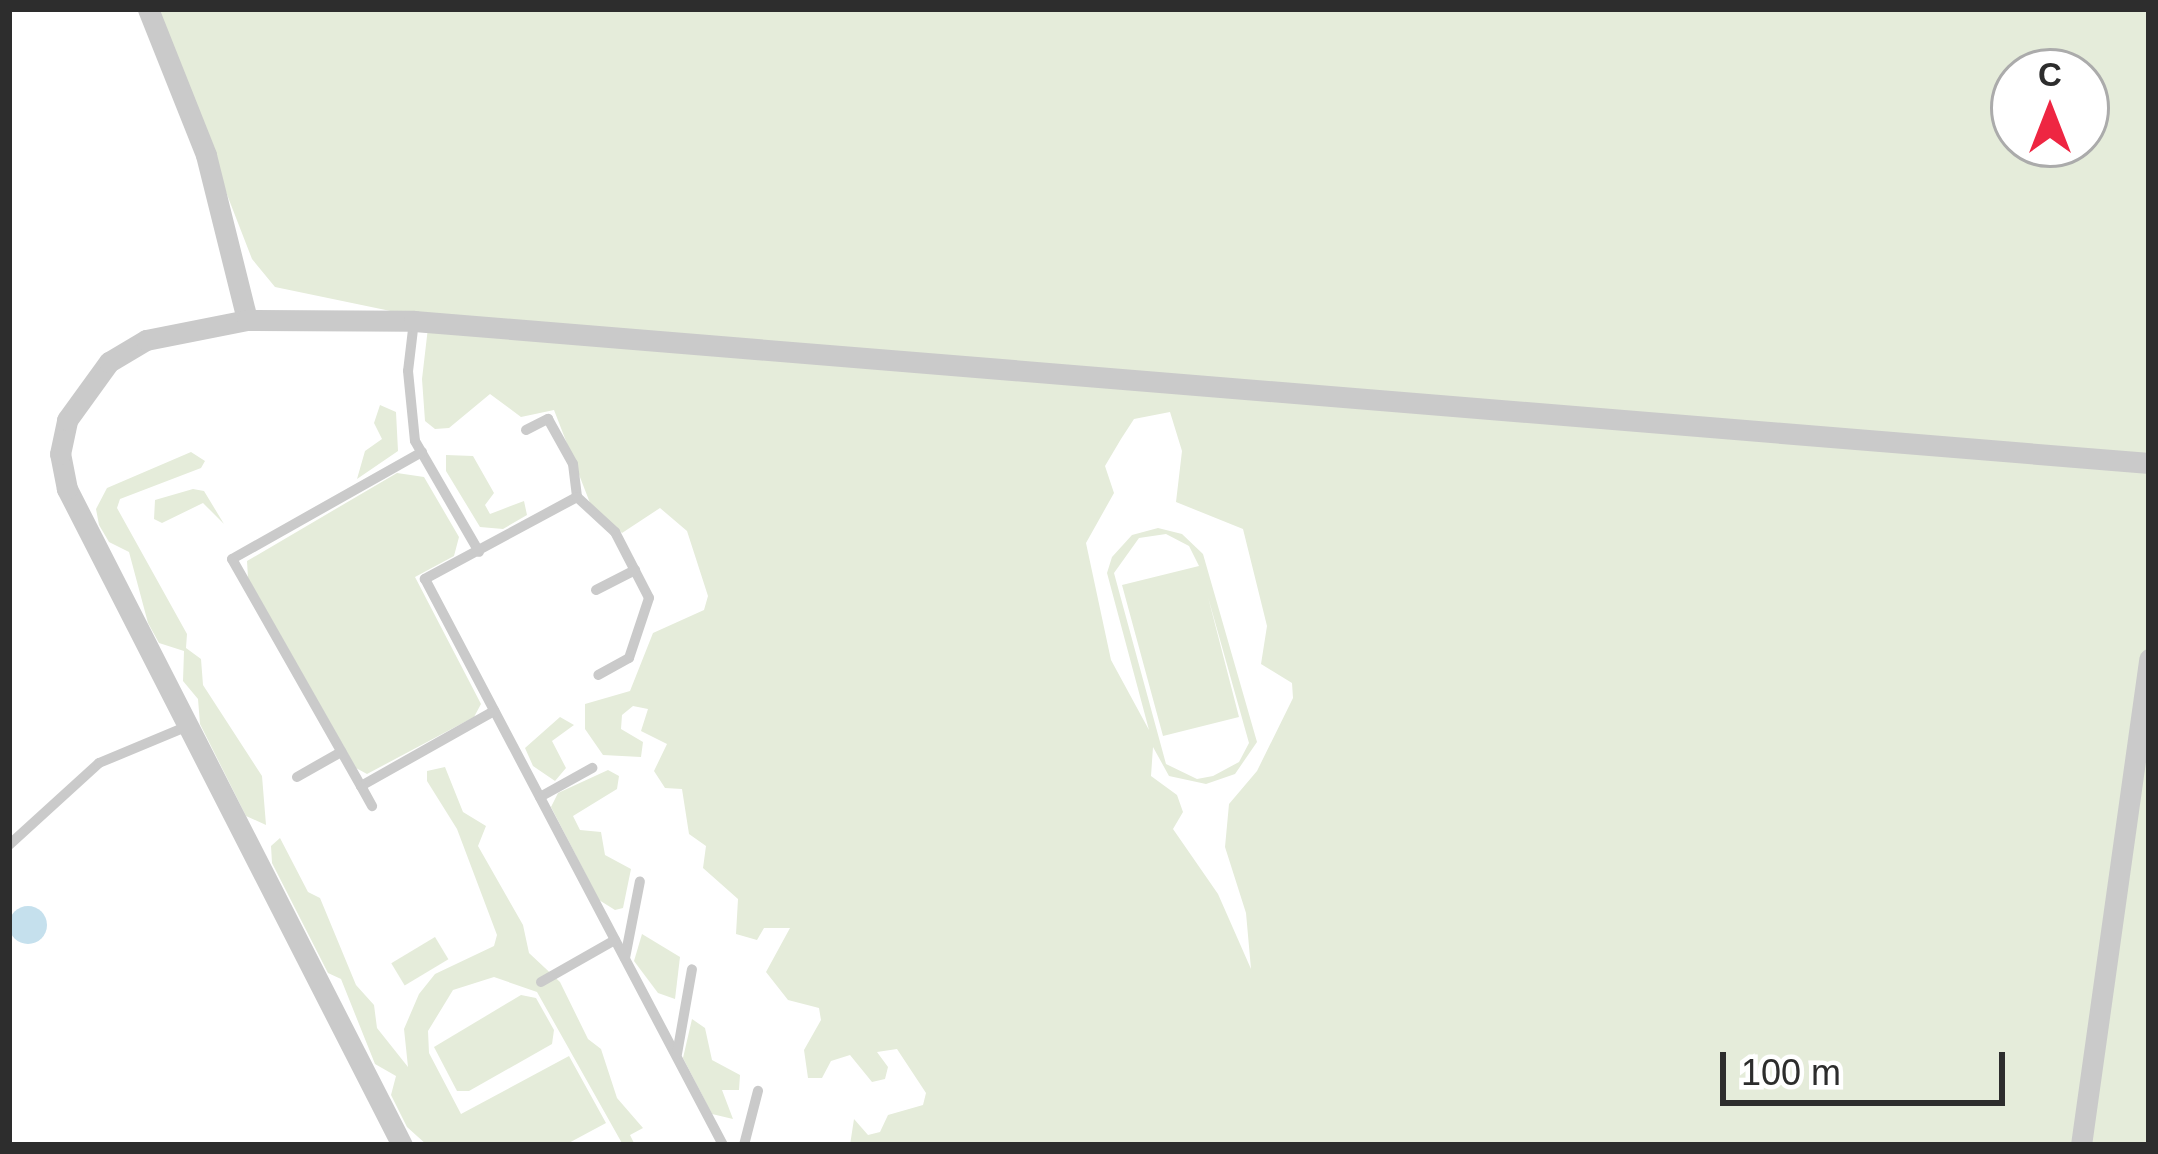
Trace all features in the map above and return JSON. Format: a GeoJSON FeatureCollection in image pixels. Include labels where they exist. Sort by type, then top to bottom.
{"type":"FeatureCollection","features":[{"type":"Feature","properties":{"kind":"street"},"geometry":{"type":"LineString","coordinates":[[148,9],[206,155],[248,320]]}},
{"type":"Feature","properties":{"kind":"street"},"geometry":{"type":"LineString","coordinates":[[402,1145],[67,489],[60,454],[67,420],[109,362],[183,328],[248,320],[414,321],[2149,463]]}},
{"type":"Feature","properties":{"kind":"street"},"geometry":{"type":"LineString","coordinates":[[2081,1145],[2149,659]]}},
{"type":"Feature","properties":{"kind":"lane"},"geometry":{"type":"LineString","coordinates":[[414,321],[408,371],[422,452],[479,552]]}},
{"type":"Feature","properties":{"kind":"lane"},"geometry":{"type":"LineString","coordinates":[[526,430],[548,419],[572,464],[577,497],[614,532],[649,598],[629,658],[598,675]]}},
{"type":"Feature","properties":{"kind":"lane"},"geometry":{"type":"LineString","coordinates":[[372,806],[232,559],[422,452]]}},
{"type":"Feature","properties":{"kind":"lane"},"geometry":{"type":"LineString","coordinates":[[577,497],[425,580],[723,1145]]}},
{"type":"Feature","properties":{"kind":"lane"},"geometry":{"type":"LineString","coordinates":[[596,590],[634,570]]}},
{"type":"Feature","properties":{"kind":"lane"},"geometry":{"type":"LineString","coordinates":[[361,786],[494,711]]}},
{"type":"Feature","properties":{"kind":"lane"},"geometry":{"type":"LineString","coordinates":[[9,845],[99,763],[191,725]]}},
{"type":"Feature","properties":{"kind":"lane"},"geometry":{"type":"LineString","coordinates":[[297,777],[341,752]]}},
{"type":"Feature","properties":{"kind":"lane"},"geometry":{"type":"LineString","coordinates":[[540,797],[592,768]]}},
{"type":"Feature","properties":{"kind":"lane"},"geometry":{"type":"LineString","coordinates":[[625,958],[640,880]]}},
{"type":"Feature","properties":{"kind":"lane"},"geometry":{"type":"LineString","coordinates":[[541,982],[615,940]]}},
{"type":"Feature","properties":{"kind":"lane"},"geometry":{"type":"LineString","coordinates":[[676,1056],[692,969]]}},
{"type":"Feature","properties":{"kind":"lane"},"geometry":{"type":"LineString","coordinates":[[744,1145],[758,1091]]}},
{"type":"Feature","properties":{"kind":"green space"},"geometry":{"type":"Polygon","coordinates":[[[155,9],[2149,9],[2149,1145],[850,1145],[854,1119],[868,1135],[880,1132],[888,1115],[923,1105],[926,1093],[897,1049],[877,1052],[888,1067],[885,1079],[872,1082],[850,1055],[831,1061],[822,1078],[808,1078],[804,1050],[821,1020],[819,1008],[788,1000],[766,972],[790,928],[764,928],[757,940],[736,934],[738,899],[703,868],[706,846],[689,834],[682,789],[665,788],[654,771],[667,744],[641,731],[648,709],[633,706],[622,715],[621,729],[643,742],[641,757],[603,755],[585,729],[585,704],[630,691],[653,633],[704,610],[708,596],[687,531],[660,508],[622,533],[590,503],[554,410],[521,417],[490,394],[449,428],[435,429],[425,421],[422,379],[429,319],[275,287],[252,259],[155,9]],[[1170,412],[1134,419],[1105,466],[1114,493],[1086,543],[1111,660],[1149,730],[1107,573],[1112,557],[1132,535],[1158,528],[1182,534],[1203,554],[1257,742],[1235,774],[1206,784],[1169,776],[1153,747],[1151,776],[1177,795],[1183,812],[1173,829],[1218,894],[1251,969],[1246,913],[1225,847],[1229,804],[1257,771],[1293,698],[1292,683],[1261,664],[1267,626],[1243,529],[1176,502],[1182,451],[1170,412]],[[1166,534],[1139,538],[1114,573],[1166,764],[1197,779],[1239,762],[1249,743],[1208,597],[1239,717],[1163,736],[1122,585],[1199,566],[1189,546],[1166,534]]]}},
{"type":"Feature","properties":{"kind":"green space"},"geometry":{"type":"Polygon","coordinates":[[[380,405],[396,412],[398,451],[357,479],[365,451],[382,439],[374,423],[380,405]]]}},
{"type":"Feature","properties":{"kind":"green space"},"geometry":{"type":"Polygon","coordinates":[[[191,452],[205,461],[201,468],[120,499],[117,508],[187,634],[186,648],[201,659],[203,685],[262,776],[266,825],[246,816],[200,724],[198,699],[183,681],[184,651],[159,643],[148,623],[129,552],[109,542],[99,525],[96,509],[107,488],[191,452]]]}},
{"type":"Feature","properties":{"kind":"green space"},"geometry":{"type":"Polygon","coordinates":[[[446,455],[473,456],[494,493],[485,505],[490,514],[524,501],[527,515],[503,529],[480,527],[446,471],[446,455]]]}},
{"type":"Feature","properties":{"kind":"green space"},"geometry":{"type":"Polygon","coordinates":[[[397,473],[424,477],[459,537],[454,556],[415,577],[481,704],[474,717],[367,774],[356,768],[248,578],[247,561],[397,473]]]}},
{"type":"Feature","properties":{"kind":"green space"},"geometry":{"type":"Polygon","coordinates":[[[193,489],[204,491],[224,524],[203,503],[162,523],[154,519],[155,500],[193,489]]]}},
{"type":"Feature","properties":{"kind":"green space"},"geometry":{"type":"Polygon","coordinates":[[[560,717],[574,725],[552,741],[566,768],[555,781],[533,766],[525,748],[560,717]]]}},
{"type":"Feature","properties":{"kind":"green space"},"geometry":{"type":"Polygon","coordinates":[[[445,767],[463,812],[486,826],[478,846],[523,925],[529,953],[560,982],[588,1039],[601,1049],[617,1098],[643,1128],[630,1135],[635,1145],[623,1145],[537,992],[494,977],[453,990],[428,1031],[429,1053],[461,1114],[569,1056],[606,1123],[565,1145],[427,1145],[407,1127],[391,1095],[396,1076],[375,1064],[341,979],[328,973],[272,863],[271,846],[280,838],[308,892],[320,898],[356,985],[374,1005],[377,1028],[408,1067],[404,1029],[419,994],[435,974],[494,946],[497,935],[457,829],[427,781],[427,771],[445,767]]]}},
{"type":"Feature","properties":{"kind":"green space"},"geometry":{"type":"Polygon","coordinates":[[[608,770],[619,776],[617,789],[573,816],[580,830],[601,832],[605,855],[631,869],[623,908],[615,910],[599,900],[551,807],[558,793],[608,770]]]}},
{"type":"Feature","properties":{"kind":"green space"},"geometry":{"type":"Polygon","coordinates":[[[642,934],[680,957],[675,999],[658,993],[634,961],[642,934]]]}},
{"type":"Feature","properties":{"kind":"green space"},"geometry":{"type":"Polygon","coordinates":[[[435,937],[448,959],[405,986],[391,963],[435,937]]]}},
{"type":"Feature","properties":{"kind":"green space"},"geometry":{"type":"Polygon","coordinates":[[[521,995],[536,998],[554,1030],[552,1044],[469,1091],[457,1091],[434,1047],[521,995]]]}},
{"type":"Feature","properties":{"kind":"green space"},"geometry":{"type":"Polygon","coordinates":[[[692,1019],[705,1028],[712,1060],[740,1075],[739,1090],[722,1090],[733,1119],[712,1114],[683,1058],[692,1019]]]}},
{"type":"Feature","properties":{"kind":"water"},"geometry":{"type":"Polygon","coordinates":[[[28,906],[41,912],[47,925],[41,938],[28,944],[15,938],[9,925],[15,912],[28,906]]]}}]}
